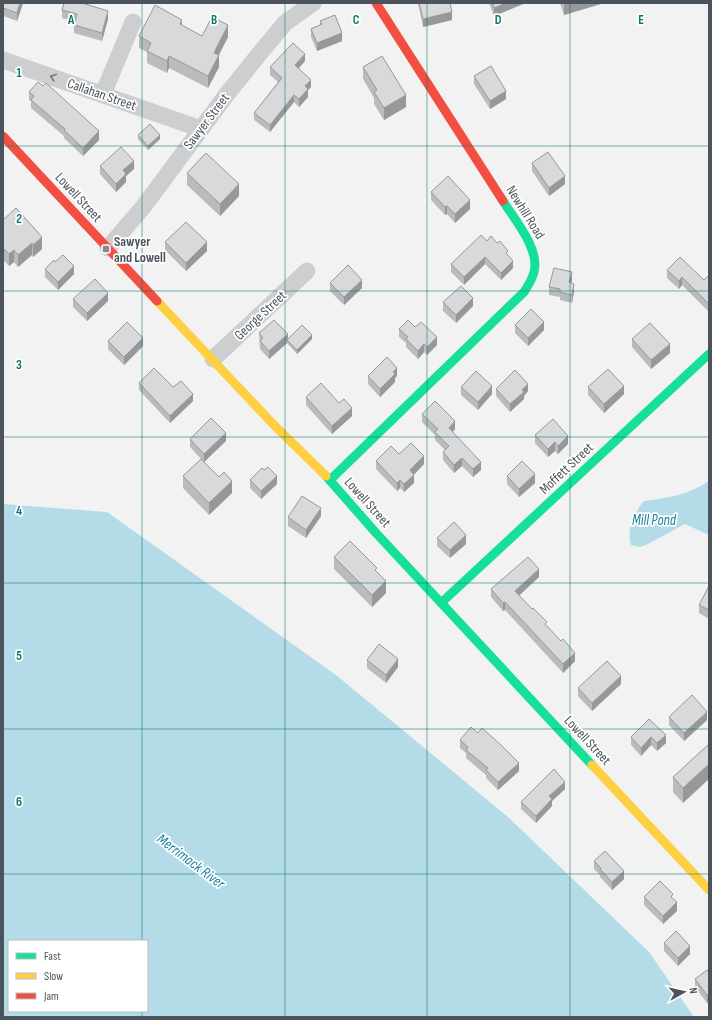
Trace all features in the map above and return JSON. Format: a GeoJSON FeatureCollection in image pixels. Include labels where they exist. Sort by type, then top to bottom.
{"type":"FeatureCollection","features":[{"type":"Feature","properties":{"kind":"main road","name":"Newhill Road"},"geometry":{"type":"LineString","coordinates":[[330,480],[524,292],[533,279],[536,265],[533,251],[526,237],[376,3]]}},
{"type":"Feature","properties":{"kind":"main road","name":"Lowell Street"},"geometry":{"type":"LineString","coordinates":[[3,136],[274,424],[330,480],[376,533],[709,890]]}},
{"type":"Feature","properties":{"kind":"main road","name":"Moffett Street"},"geometry":{"type":"LineString","coordinates":[[441,603],[709,354]]}},
{"type":"Feature","properties":{"kind":"street","name":"Sawyer Street"},"geometry":{"type":"LineString","coordinates":[[108,248],[144,206],[201,129],[285,23],[313,3]]}},
{"type":"Feature","properties":{"kind":"street"},"geometry":{"type":"LineString","coordinates":[[103,94],[133,22]]}},
{"type":"Feature","properties":{"kind":"street","name":"Callahan Street"},"geometry":{"type":"LineString","coordinates":[[3,60],[201,129]]}},
{"type":"Feature","properties":{"kind":"street","name":"George Street"},"geometry":{"type":"LineString","coordinates":[[213,359],[307,271]]}},
{"type":"Feature","properties":{"kind":"water","name":"Mill Pond"},"geometry":{"type":"Polygon","coordinates":[[[709,481],[709,535],[685,524],[646,545],[640,547],[631,545],[630,528],[634,516],[644,501],[661,499],[686,493],[709,481]]]}},
{"type":"Feature","properties":{"kind":"water","name":"Merrimack River"},"geometry":{"type":"Polygon","coordinates":[[[3,504],[107,512],[336,675],[508,817],[649,952],[694,1017],[3,1017],[3,504]]]}},
{"type":"Feature","properties":{"kind":"building"},"geometry":{"type":"Polygon","coordinates":[[[3,3],[20,3],[17,13],[3,8],[3,3]]]}},
{"type":"Feature","properties":{"kind":"building"},"geometry":{"type":"Polygon","coordinates":[[[64,3],[82,3],[108,11],[102,33],[74,25],[77,14],[62,10],[64,3]]]}},
{"type":"Feature","properties":{"kind":"building"},"geometry":{"type":"Polygon","coordinates":[[[419,3],[450,3],[452,12],[423,19],[419,3]]]}},
{"type":"Feature","properties":{"kind":"building"},"geometry":{"type":"Polygon","coordinates":[[[493,3],[506,3],[494,8],[493,3]]]}},
{"type":"Feature","properties":{"kind":"building"},"geometry":{"type":"Polygon","coordinates":[[[155,5],[182,20],[180,24],[202,36],[212,17],[228,25],[214,53],[219,55],[208,76],[169,56],[167,61],[147,51],[151,43],[139,36],[155,5]]]}},
{"type":"Feature","properties":{"kind":"building"},"geometry":{"type":"Polygon","coordinates":[[[335,15],[342,33],[317,43],[311,29],[322,24],[320,21],[335,15]]]}},
{"type":"Feature","properties":{"kind":"building"},"geometry":{"type":"Polygon","coordinates":[[[293,43],[305,54],[295,65],[311,80],[305,86],[308,89],[299,99],[294,95],[270,125],[254,113],[282,78],[270,67],[293,43]]]}},
{"type":"Feature","properties":{"kind":"building"},"geometry":{"type":"Polygon","coordinates":[[[382,56],[406,95],[384,108],[374,92],[377,90],[363,67],[382,56]]]}},
{"type":"Feature","properties":{"kind":"building"},"geometry":{"type":"Polygon","coordinates":[[[491,66],[506,91],[490,101],[474,76],[491,66]]]}},
{"type":"Feature","properties":{"kind":"building"},"geometry":{"type":"Polygon","coordinates":[[[38,82],[43,86],[46,83],[99,131],[83,148],[64,130],[65,129],[31,100],[34,96],[29,92],[38,82]]]}},
{"type":"Feature","properties":{"kind":"building"},"geometry":{"type":"Polygon","coordinates":[[[150,124],[160,135],[148,146],[138,135],[150,124]]]}},
{"type":"Feature","properties":{"kind":"building"},"geometry":{"type":"Polygon","coordinates":[[[121,147],[134,161],[123,170],[126,174],[116,184],[100,166],[121,147]]]}},
{"type":"Feature","properties":{"kind":"building"},"geometry":{"type":"Polygon","coordinates":[[[548,152],[565,176],[549,188],[532,163],[548,152]]]}},
{"type":"Feature","properties":{"kind":"building"},"geometry":{"type":"Polygon","coordinates":[[[206,153],[239,184],[220,204],[187,173],[206,153]]]}},
{"type":"Feature","properties":{"kind":"building"},"geometry":{"type":"Polygon","coordinates":[[[448,176],[470,200],[455,214],[447,206],[445,207],[431,192],[448,176]]]}},
{"type":"Feature","properties":{"kind":"building"},"geometry":{"type":"Polygon","coordinates":[[[16,208],[42,237],[18,255],[14,250],[9,254],[3,248],[3,220],[16,208]]]}},
{"type":"Feature","properties":{"kind":"building"},"geometry":{"type":"Polygon","coordinates":[[[186,222],[207,242],[186,263],[165,242],[186,222]]]}},
{"type":"Feature","properties":{"kind":"building"},"geometry":{"type":"Polygon","coordinates":[[[481,235],[487,241],[491,236],[497,243],[500,241],[508,251],[506,253],[513,261],[501,273],[485,257],[464,277],[451,264],[481,235]]]}},
{"type":"Feature","properties":{"kind":"building"},"geometry":{"type":"Polygon","coordinates":[[[63,255],[74,266],[58,282],[45,269],[54,260],[55,262],[63,255]]]}},
{"type":"Feature","properties":{"kind":"building"},"geometry":{"type":"Polygon","coordinates":[[[680,257],[704,280],[708,276],[709,277],[709,304],[682,277],[679,281],[667,270],[680,257]]]}},
{"type":"Feature","properties":{"kind":"building"},"geometry":{"type":"Polygon","coordinates":[[[348,265],[362,280],[344,297],[330,283],[348,265]]]}},
{"type":"Feature","properties":{"kind":"building"},"geometry":{"type":"Polygon","coordinates":[[[554,268],[572,272],[569,282],[574,284],[572,295],[560,292],[560,289],[549,287],[554,268]]]}},
{"type":"Feature","properties":{"kind":"building"},"geometry":{"type":"Polygon","coordinates":[[[95,279],[108,293],[87,313],[73,299],[95,279]]]}},
{"type":"Feature","properties":{"kind":"building"},"geometry":{"type":"Polygon","coordinates":[[[461,286],[473,298],[456,315],[443,302],[461,286]]]}},
{"type":"Feature","properties":{"kind":"building"},"geometry":{"type":"Polygon","coordinates":[[[531,309],[544,322],[528,338],[515,325],[531,309]]]}},
{"type":"Feature","properties":{"kind":"building"},"geometry":{"type":"Polygon","coordinates":[[[274,320],[288,334],[269,351],[260,341],[263,338],[259,333],[274,320]]]}},
{"type":"Feature","properties":{"kind":"building"},"geometry":{"type":"Polygon","coordinates":[[[408,320],[415,327],[421,322],[437,337],[427,347],[424,344],[418,351],[406,339],[408,337],[399,329],[408,320]]]}},
{"type":"Feature","properties":{"kind":"building"},"geometry":{"type":"Polygon","coordinates":[[[127,322],[143,338],[124,357],[108,341],[127,322]]]}},
{"type":"Feature","properties":{"kind":"building"},"geometry":{"type":"Polygon","coordinates":[[[650,323],[670,344],[651,360],[632,339],[650,323]]]}},
{"type":"Feature","properties":{"kind":"building"},"geometry":{"type":"Polygon","coordinates":[[[302,325],[312,335],[297,350],[287,340],[302,325]]]}},
{"type":"Feature","properties":{"kind":"building"},"geometry":{"type":"Polygon","coordinates":[[[387,357],[397,368],[393,372],[395,374],[380,389],[368,376],[387,357]]]}},
{"type":"Feature","properties":{"kind":"building"},"geometry":{"type":"Polygon","coordinates":[[[154,368],[173,387],[181,381],[193,394],[170,416],[139,383],[154,368]]]}},
{"type":"Feature","properties":{"kind":"building"},"geometry":{"type":"Polygon","coordinates":[[[608,369],[624,386],[604,404],[588,387],[608,369]]]}},
{"type":"Feature","properties":{"kind":"building"},"geometry":{"type":"Polygon","coordinates":[[[515,370],[528,384],[522,390],[524,392],[510,404],[496,389],[515,370]]]}},
{"type":"Feature","properties":{"kind":"building"},"geometry":{"type":"Polygon","coordinates":[[[476,371],[492,386],[478,402],[461,387],[476,371]]]}},
{"type":"Feature","properties":{"kind":"building"},"geometry":{"type":"Polygon","coordinates":[[[321,383],[339,403],[344,399],[352,408],[332,426],[306,397],[321,383]]]}},
{"type":"Feature","properties":{"kind":"building"},"geometry":{"type":"Polygon","coordinates":[[[435,401],[455,421],[449,428],[481,462],[473,469],[462,458],[454,465],[443,452],[449,446],[435,432],[438,429],[422,414],[435,401]]]}},
{"type":"Feature","properties":{"kind":"building"},"geometry":{"type":"Polygon","coordinates":[[[211,418],[226,433],[204,454],[190,439],[211,418]]]}},
{"type":"Feature","properties":{"kind":"building"},"geometry":{"type":"Polygon","coordinates":[[[553,419],[568,436],[558,446],[555,442],[548,449],[535,435],[553,419]]]}},
{"type":"Feature","properties":{"kind":"building"},"geometry":{"type":"Polygon","coordinates":[[[411,443],[424,456],[410,470],[414,475],[404,484],[400,480],[397,483],[376,461],[391,446],[399,454],[411,443]]]}},
{"type":"Feature","properties":{"kind":"building"},"geometry":{"type":"Polygon","coordinates":[[[201,459],[219,477],[224,472],[232,481],[209,503],[183,476],[201,459]]]}},
{"type":"Feature","properties":{"kind":"building"},"geometry":{"type":"Polygon","coordinates":[[[522,461],[535,474],[519,489],[507,476],[522,461]]]}},
{"type":"Feature","properties":{"kind":"building"},"geometry":{"type":"Polygon","coordinates":[[[268,467],[277,476],[261,491],[250,480],[262,468],[264,470],[268,467]]]}},
{"type":"Feature","properties":{"kind":"building"},"geometry":{"type":"Polygon","coordinates":[[[302,496],[321,508],[306,530],[288,517],[302,496]]]}},
{"type":"Feature","properties":{"kind":"building"},"geometry":{"type":"Polygon","coordinates":[[[454,522],[466,535],[450,550],[437,538],[454,522]]]}},
{"type":"Feature","properties":{"kind":"building"},"geometry":{"type":"Polygon","coordinates":[[[350,541],[377,568],[375,570],[386,581],[372,595],[334,557],[350,541]]]}},
{"type":"Feature","properties":{"kind":"building"},"geometry":{"type":"Polygon","coordinates":[[[528,557],[539,569],[515,591],[547,622],[545,624],[561,641],[563,639],[575,653],[563,664],[491,589],[528,557]]]}},
{"type":"Feature","properties":{"kind":"building"},"geometry":{"type":"Polygon","coordinates":[[[709,586],[709,610],[699,605],[709,586]]]}},
{"type":"Feature","properties":{"kind":"building"},"geometry":{"type":"Polygon","coordinates":[[[379,644],[398,659],[386,675],[367,660],[379,644]]]}},
{"type":"Feature","properties":{"kind":"building"},"geometry":{"type":"Polygon","coordinates":[[[607,661],[621,676],[592,703],[578,688],[607,661]]]}},
{"type":"Feature","properties":{"kind":"building"},"geometry":{"type":"Polygon","coordinates":[[[692,695],[707,712],[684,733],[669,717],[692,695]]]}},
{"type":"Feature","properties":{"kind":"building"},"geometry":{"type":"Polygon","coordinates":[[[649,719],[666,735],[657,743],[651,737],[641,748],[631,737],[649,719]]]}},
{"type":"Feature","properties":{"kind":"building"},"geometry":{"type":"Polygon","coordinates":[[[471,727],[478,733],[482,728],[519,763],[498,782],[486,770],[488,768],[466,750],[468,747],[460,740],[471,727]]]}},
{"type":"Feature","properties":{"kind":"building"},"geometry":{"type":"Polygon","coordinates":[[[709,744],[709,764],[683,788],[673,777],[709,744]]]}},
{"type":"Feature","properties":{"kind":"building"},"geometry":{"type":"Polygon","coordinates":[[[554,769],[565,782],[549,796],[552,799],[536,816],[521,802],[554,769]]]}},
{"type":"Feature","properties":{"kind":"building"},"geometry":{"type":"Polygon","coordinates":[[[605,851],[624,871],[612,882],[594,861],[605,851]]]}},
{"type":"Feature","properties":{"kind":"building"},"geometry":{"type":"Polygon","coordinates":[[[660,881],[673,894],[671,897],[677,902],[663,916],[644,897],[660,881]]]}},
{"type":"Feature","properties":{"kind":"building"},"geometry":{"type":"Polygon","coordinates":[[[676,931],[690,946],[678,958],[664,943],[676,931]]]}},
{"type":"Feature","properties":{"kind":"building"},"geometry":{"type":"Polygon","coordinates":[[[707,970],[709,973],[709,994],[707,995],[695,979],[707,970]]]}},
{"type":"Feature","properties":{"kind":"traffic: fast"},"geometry":{"type":"LineString","coordinates":[[330,480],[524,292],[534,272],[535,263],[533,254],[530,244],[520,226],[503,201]]}},
{"type":"Feature","properties":{"kind":"traffic: fast"},"geometry":{"type":"LineString","coordinates":[[441,603],[709,354]]}},
{"type":"Feature","properties":{"kind":"traffic: fast"},"geometry":{"type":"LineString","coordinates":[[326,476],[376,533],[592,765]]}},
{"type":"Feature","properties":{"kind":"traffic: slow"},"geometry":{"type":"LineString","coordinates":[[157,301],[273,424],[326,476]]}},
{"type":"Feature","properties":{"kind":"traffic: slow"},"geometry":{"type":"LineString","coordinates":[[592,765],[709,890]]}},
{"type":"Feature","properties":{"kind":"traffic: jam"},"geometry":{"type":"LineString","coordinates":[[376,3],[503,201]]}},
{"type":"Feature","properties":{"kind":"traffic: jam"},"geometry":{"type":"LineString","coordinates":[[3,136],[157,301]]}},
{"type":"Feature","properties":{"kind":"place","name":"Sawyer and Lowell"},"geometry":{"type":"Point","coordinates":[106,249]}}]}
